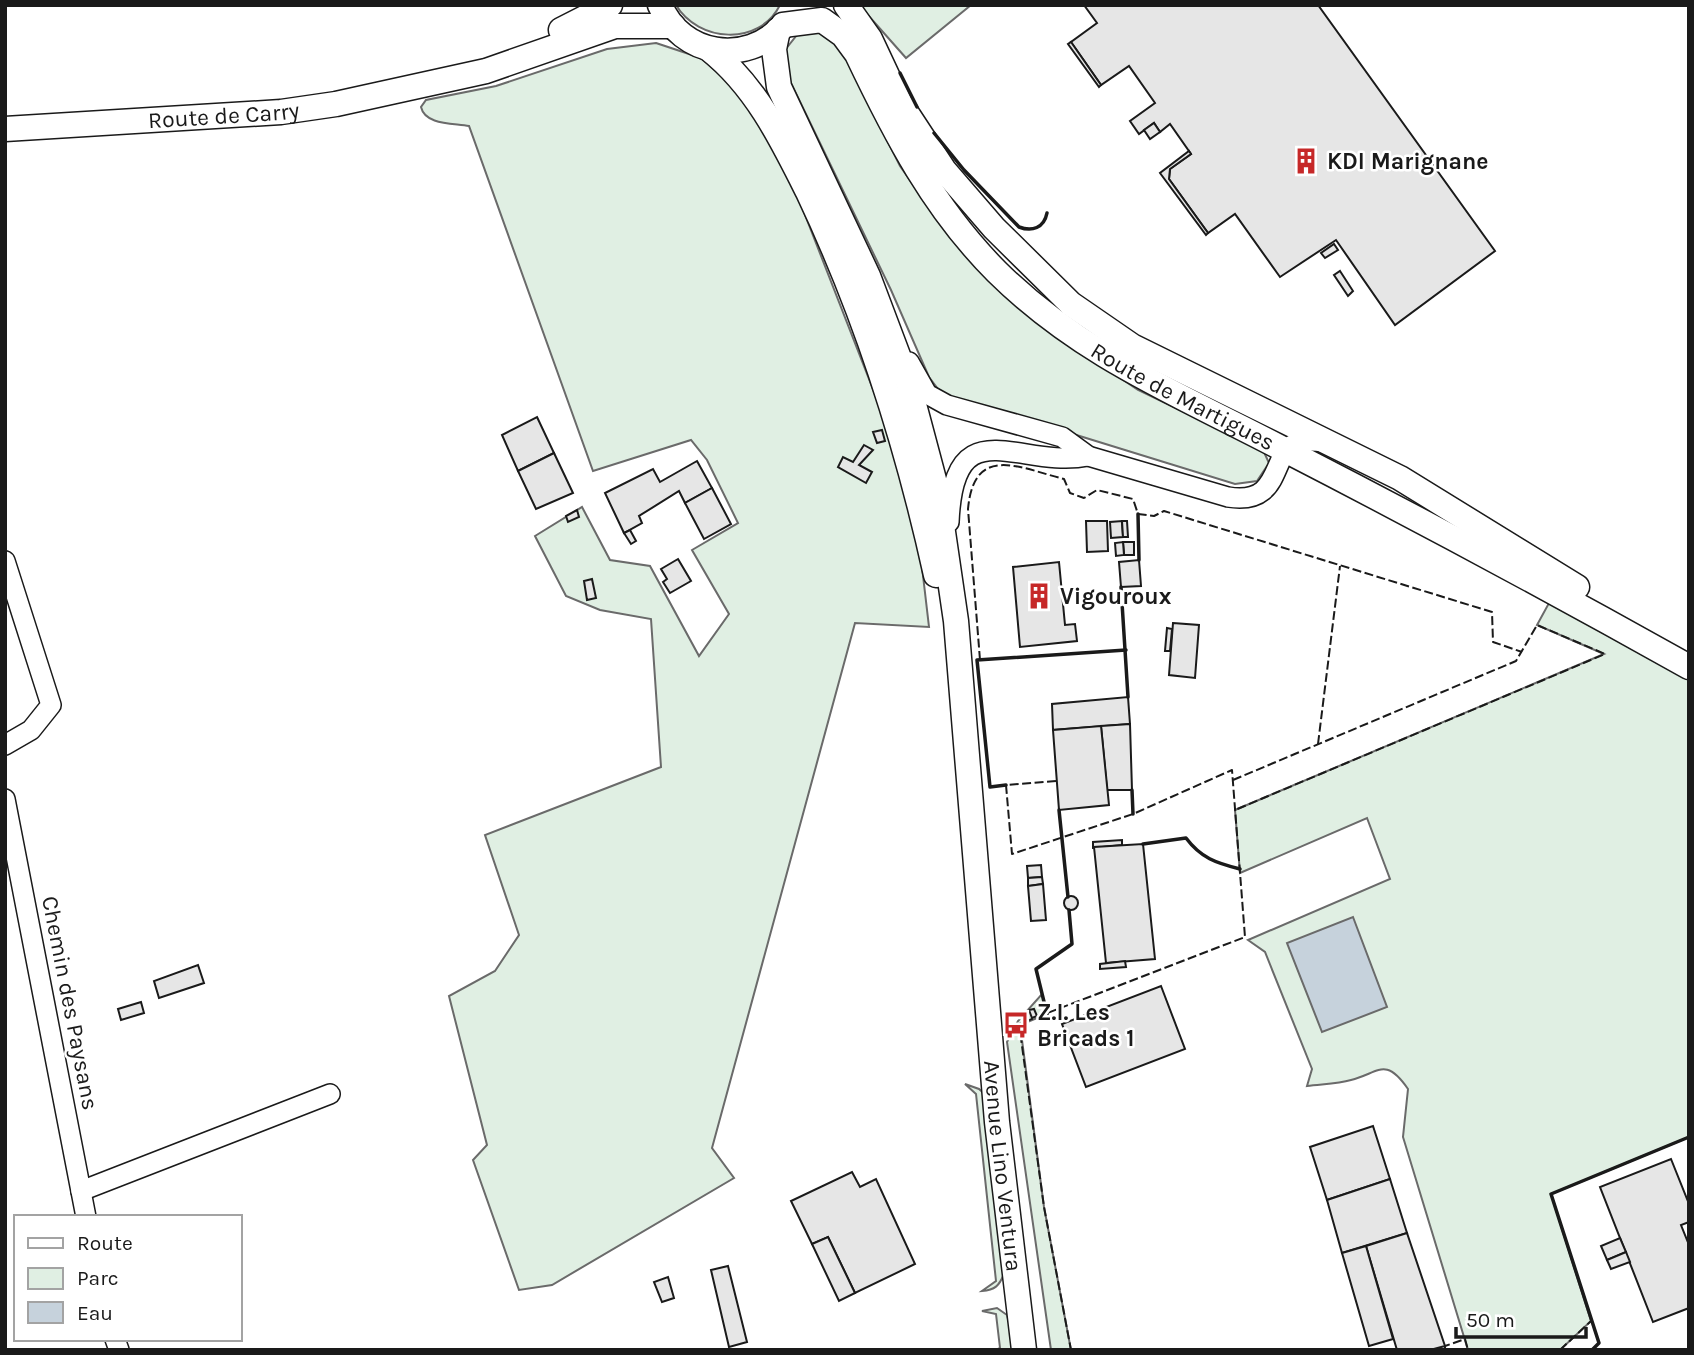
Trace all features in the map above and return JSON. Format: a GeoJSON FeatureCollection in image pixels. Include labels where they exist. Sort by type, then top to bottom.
{"type":"FeatureCollection","features":[{"type":"Feature","properties":{"kind":"main road","name":"Route de Carry"},"geometry":{"type":"LineString","coordinates":[[439,82],[494,56],[573,25],[610,5]]}},
{"type":"Feature","properties":{"kind":"main road","name":"Route de Martigues"},"geometry":{"type":"LineString","coordinates":[[846,5],[870,38],[900,103],[944,170],[994,228],[1071,304],[1132,346],[1400,478],[1689,652]]}},
{"type":"Feature","properties":{"kind":"main road","name":"Route de Carry"},"geometry":{"type":"LineString","coordinates":[[5,129],[281,112],[389,94],[486,71],[615,26],[666,16]]}},
{"type":"Feature","properties":{"kind":"main road"},"geometry":{"type":"LineString","coordinates":[[666,16],[689,40],[709,49],[725,62],[756,97],[793,162],[835,249],[902,437],[932,558],[946,621],[970,806]]}},
{"type":"Feature","properties":{"kind":"main road","name":"Route de Martigues"},"geometry":{"type":"LineString","coordinates":[[785,20],[822,20],[843,35],[857,54],[892,128],[922,181],[959,231],[1045,316],[1108,360],[1287,451],[1689,667]]}},
{"type":"Feature","properties":{"kind":"main road"},"geometry":{"type":"LineString","coordinates":[[709,49],[728,52],[746,49],[785,20]]}},
{"type":"Feature","properties":{"kind":"main road"},"geometry":{"type":"LineString","coordinates":[[785,20],[774,49],[779,87],[882,312],[924,435],[947,550],[957,621],[970,806],[994,1062]]}},
{"type":"Feature","properties":{"kind":"main road","name":"Avenue Lino Ventura"},"geometry":{"type":"LineString","coordinates":[[994,1062],[997,1122],[1024,1350]]}},
{"type":"Feature","properties":{"kind":"main road","name":"Avenue Lino Ventura"},"geometry":{"type":"LineString","coordinates":[[994,1062],[1041,1350]]}},
{"type":"Feature","properties":{"kind":"street"},"geometry":{"type":"LineString","coordinates":[[882,312],[927,394],[936,400],[1062,438],[1088,456],[1228,497],[1241,498],[1264,490],[1275,476],[1287,451],[1297,443],[1331,443]]}},
{"type":"Feature","properties":{"kind":"street"},"geometry":{"type":"LineString","coordinates":[[947,550],[953,486],[958,471],[970,457],[994,449],[1059,459],[1088,456]]}},
{"type":"Feature","properties":{"kind":"street"},"geometry":{"type":"LineString","coordinates":[[5,561],[51,705],[31,730],[5,746]]}},
{"type":"Feature","properties":{"kind":"street","name":"Chemin des Paysans"},"geometry":{"type":"LineString","coordinates":[[5,799],[86,1215]]}},
{"type":"Feature","properties":{"kind":"street"},"geometry":{"type":"LineString","coordinates":[[81,1192],[330,1094]]}},
{"type":"Feature","properties":{"kind":"green space"},"geometry":{"type":"Polygon","coordinates":[[[676,5],[780,5],[770,19],[758,28],[728,35],[699,27],[676,5]]]}},
{"type":"Feature","properties":{"kind":"green space"},"geometry":{"type":"Polygon","coordinates":[[[859,5],[971,5],[906,58],[859,5]]]}},
{"type":"Feature","properties":{"kind":"green space"},"geometry":{"type":"Polygon","coordinates":[[[814,28],[838,42],[900,166],[931,210],[1064,340],[1138,390],[1263,450],[1269,463],[1257,481],[1235,484],[950,396],[938,389],[929,377],[891,290],[790,81],[785,50],[801,30],[814,28]]]}},
{"type":"Feature","properties":{"kind":"green space"},"geometry":{"type":"Polygon","coordinates":[[[656,43],[701,58],[745,97],[786,166],[883,415],[920,550],[929,627],[855,623],[712,1148],[734,1178],[552,1285],[519,1290],[473,1160],[487,1145],[449,996],[495,971],[519,935],[485,835],[661,767],[651,619],[600,610],[566,596],[535,536],[582,507],[610,560],[650,566],[699,656],[729,614],[692,550],[738,523],[707,460],[691,440],[593,471],[469,126],[434,120],[424,113],[421,107],[426,100],[496,86],[607,49],[656,43]]]}},
{"type":"Feature","properties":{"kind":"green space"},"geometry":{"type":"Polygon","coordinates":[[[1549,603],[1689,680],[1689,1137],[1551,1194],[1591,1321],[1560,1350],[1468,1350],[1403,1137],[1408,1089],[1387,1070],[1375,1071],[1346,1081],[1307,1086],[1312,1069],[1265,952],[1248,940],[1390,879],[1367,818],[1240,873],[1235,810],[1604,654],[1537,625],[1549,603]]]}},
{"type":"Feature","properties":{"kind":"green space"},"geometry":{"type":"Polygon","coordinates":[[[1042,994],[1047,1014],[1020,1025],[1044,1207],[1071,1350],[1051,1350],[1007,1042],[1018,1021],[1042,994]]]}},
{"type":"Feature","properties":{"kind":"green space"},"geometry":{"type":"Polygon","coordinates":[[[965,1084],[979,1089],[988,1097],[1004,1274],[996,1287],[982,1291],[996,1281],[976,1094],[965,1084]]]}},
{"type":"Feature","properties":{"kind":"green space"},"geometry":{"type":"Polygon","coordinates":[[[997,1308],[1007,1315],[1016,1350],[996,1350],[1000,1348],[996,1314],[982,1311],[997,1308]]]}},
{"type":"Feature","properties":{"kind":"water"},"geometry":{"type":"Polygon","coordinates":[[[1353,917],[1387,1007],[1322,1032],[1287,943],[1353,917]]]}},
{"type":"Feature","properties":{"kind":"building","name":"KDI Marignane"},"geometry":{"type":"Polygon","coordinates":[[[1084,5],[1318,5],[1495,251],[1395,325],[1336,240],[1280,277],[1235,214],[1208,233],[1169,179],[1170,169],[1191,154],[1170,124],[1160,132],[1154,123],[1139,134],[1130,121],[1155,103],[1129,66],[1101,85],[1071,42],[1097,23],[1084,5]]]}},
{"type":"Feature","properties":{"kind":"building"},"geometry":{"type":"Polygon","coordinates":[[[1071,42],[1101,85],[1099,87],[1068,44],[1071,42]]]}},
{"type":"Feature","properties":{"kind":"building"},"geometry":{"type":"Polygon","coordinates":[[[1154,123],[1160,132],[1150,139],[1144,130],[1154,123]]]}},
{"type":"Feature","properties":{"kind":"building"},"geometry":{"type":"Polygon","coordinates":[[[1189,151],[1191,154],[1170,169],[1169,179],[1208,233],[1206,235],[1160,173],[1189,151]]]}},
{"type":"Feature","properties":{"kind":"building"},"geometry":{"type":"Polygon","coordinates":[[[1334,244],[1338,250],[1325,258],[1321,253],[1334,244]]]}},
{"type":"Feature","properties":{"kind":"building"},"geometry":{"type":"Polygon","coordinates":[[[1340,271],[1353,291],[1348,296],[1334,275],[1340,271]]]}},
{"type":"Feature","properties":{"kind":"building"},"geometry":{"type":"Polygon","coordinates":[[[537,417],[554,453],[518,471],[502,435],[537,417]]]}},
{"type":"Feature","properties":{"kind":"building"},"geometry":{"type":"Polygon","coordinates":[[[882,430],[885,441],[877,443],[873,432],[882,430]]]}},
{"type":"Feature","properties":{"kind":"building"},"geometry":{"type":"Polygon","coordinates":[[[864,445],[873,450],[859,465],[872,472],[866,483],[838,467],[843,457],[853,462],[864,445]]]}},
{"type":"Feature","properties":{"kind":"building"},"geometry":{"type":"Polygon","coordinates":[[[554,453],[573,493],[536,509],[518,471],[554,453]]]}},
{"type":"Feature","properties":{"kind":"building"},"geometry":{"type":"Polygon","coordinates":[[[697,461],[712,488],[685,503],[679,491],[639,516],[642,523],[624,533],[605,493],[653,469],[660,482],[697,461]]]}},
{"type":"Feature","properties":{"kind":"building"},"geometry":{"type":"Polygon","coordinates":[[[712,488],[731,524],[704,539],[685,503],[712,488]]]}},
{"type":"Feature","properties":{"kind":"building"},"geometry":{"type":"Polygon","coordinates":[[[577,510],[579,517],[568,522],[566,516],[577,510]]]}},
{"type":"Feature","properties":{"kind":"building"},"geometry":{"type":"Polygon","coordinates":[[[1086,521],[1107,521],[1108,551],[1087,552],[1086,521]]]}},
{"type":"Feature","properties":{"kind":"building"},"geometry":{"type":"Polygon","coordinates":[[[1122,521],[1123,537],[1111,538],[1110,522],[1122,521]]]}},
{"type":"Feature","properties":{"kind":"building"},"geometry":{"type":"Polygon","coordinates":[[[1122,521],[1127,521],[1128,537],[1123,537],[1122,521]]]}},
{"type":"Feature","properties":{"kind":"building"},"geometry":{"type":"Polygon","coordinates":[[[630,530],[636,541],[631,544],[624,533],[630,530]]]}},
{"type":"Feature","properties":{"kind":"building"},"geometry":{"type":"Polygon","coordinates":[[[1123,542],[1134,542],[1134,555],[1124,555],[1123,542]]]}},
{"type":"Feature","properties":{"kind":"building"},"geometry":{"type":"Polygon","coordinates":[[[1123,542],[1124,555],[1116,556],[1115,543],[1123,542]]]}},
{"type":"Feature","properties":{"kind":"building"},"geometry":{"type":"Polygon","coordinates":[[[678,559],[691,581],[670,593],[663,582],[667,579],[661,569],[678,559]]]}},
{"type":"Feature","properties":{"kind":"building"},"geometry":{"type":"Polygon","coordinates":[[[1139,560],[1141,586],[1121,587],[1119,562],[1139,560]]]}},
{"type":"Feature","properties":{"kind":"building","name":"Vigouroux"},"geometry":{"type":"Polygon","coordinates":[[[1059,562],[1065,625],[1075,624],[1077,641],[1020,647],[1013,567],[1059,562]]]}},
{"type":"Feature","properties":{"kind":"building"},"geometry":{"type":"Polygon","coordinates":[[[592,579],[596,598],[587,600],[584,581],[592,579]]]}},
{"type":"Feature","properties":{"kind":"building"},"geometry":{"type":"Polygon","coordinates":[[[1173,623],[1199,625],[1195,678],[1169,675],[1173,623]]]}},
{"type":"Feature","properties":{"kind":"building"},"geometry":{"type":"Polygon","coordinates":[[[1167,628],[1172,629],[1170,651],[1165,651],[1167,628]]]}},
{"type":"Feature","properties":{"kind":"building"},"geometry":{"type":"Polygon","coordinates":[[[1128,697],[1130,724],[1053,730],[1052,704],[1128,697]]]}},
{"type":"Feature","properties":{"kind":"building"},"geometry":{"type":"Polygon","coordinates":[[[1130,724],[1132,790],[1107,790],[1101,726],[1130,724]]]}},
{"type":"Feature","properties":{"kind":"building"},"geometry":{"type":"Polygon","coordinates":[[[1101,726],[1109,805],[1059,810],[1053,730],[1101,726]]]}},
{"type":"Feature","properties":{"kind":"building"},"geometry":{"type":"Polygon","coordinates":[[[1122,840],[1122,845],[1093,848],[1093,842],[1122,840]]]}},
{"type":"Feature","properties":{"kind":"building"},"geometry":{"type":"Polygon","coordinates":[[[1143,844],[1155,959],[1106,963],[1094,847],[1143,844]]]}},
{"type":"Feature","properties":{"kind":"building"},"geometry":{"type":"Polygon","coordinates":[[[1041,865],[1042,877],[1028,878],[1027,866],[1041,865]]]}},
{"type":"Feature","properties":{"kind":"building"},"geometry":{"type":"Polygon","coordinates":[[[1042,877],[1043,884],[1028,886],[1028,878],[1042,877]]]}},
{"type":"Feature","properties":{"kind":"building"},"geometry":{"type":"Polygon","coordinates":[[[1043,884],[1046,920],[1031,921],[1028,886],[1043,884]]]}},
{"type":"Feature","properties":{"kind":"building"},"geometry":{"type":"Polygon","coordinates":[[[1068,896],[1074,896],[1078,903],[1074,910],[1068,910],[1064,906],[1064,900],[1068,896]]]}},
{"type":"Feature","properties":{"kind":"building"},"geometry":{"type":"Polygon","coordinates":[[[1125,961],[1126,967],[1100,969],[1100,964],[1125,961]]]}},
{"type":"Feature","properties":{"kind":"building"},"geometry":{"type":"Polygon","coordinates":[[[198,965],[204,983],[159,998],[154,981],[198,965]]]}},
{"type":"Feature","properties":{"kind":"building"},"geometry":{"type":"Polygon","coordinates":[[[1161,986],[1185,1049],[1086,1087],[1062,1024],[1161,986]]]}},
{"type":"Feature","properties":{"kind":"building"},"geometry":{"type":"Polygon","coordinates":[[[141,1002],[144,1013],[121,1020],[118,1009],[141,1002]]]}},
{"type":"Feature","properties":{"kind":"building"},"geometry":{"type":"Polygon","coordinates":[[[1034,1009],[1037,1016],[1032,1018],[1029,1010],[1034,1009]]]}},
{"type":"Feature","properties":{"kind":"building"},"geometry":{"type":"Polygon","coordinates":[[[1373,1126],[1390,1179],[1327,1200],[1310,1147],[1373,1126]]]}},
{"type":"Feature","properties":{"kind":"building"},"geometry":{"type":"Polygon","coordinates":[[[1671,1159],[1689,1204],[1689,1222],[1681,1225],[1689,1245],[1689,1308],[1653,1322],[1600,1187],[1671,1159]]]}},
{"type":"Feature","properties":{"kind":"building"},"geometry":{"type":"Polygon","coordinates":[[[852,1172],[860,1187],[876,1179],[915,1264],[855,1293],[828,1237],[812,1244],[791,1201],[852,1172]]]}},
{"type":"Feature","properties":{"kind":"building"},"geometry":{"type":"Polygon","coordinates":[[[1390,1179],[1407,1233],[1342,1253],[1327,1200],[1390,1179]]]}},
{"type":"Feature","properties":{"kind":"building"},"geometry":{"type":"Polygon","coordinates":[[[1407,1233],[1445,1346],[1430,1350],[1397,1350],[1366,1246],[1407,1233]]]}},
{"type":"Feature","properties":{"kind":"building"},"geometry":{"type":"Polygon","coordinates":[[[828,1237],[855,1293],[839,1301],[812,1244],[828,1237]]]}},
{"type":"Feature","properties":{"kind":"building"},"geometry":{"type":"Polygon","coordinates":[[[1620,1238],[1626,1252],[1607,1260],[1601,1246],[1620,1238]]]}},
{"type":"Feature","properties":{"kind":"building"},"geometry":{"type":"Polygon","coordinates":[[[1366,1246],[1393,1339],[1369,1346],[1342,1253],[1366,1246]]]}},
{"type":"Feature","properties":{"kind":"building"},"geometry":{"type":"Polygon","coordinates":[[[1626,1252],[1630,1262],[1611,1269],[1607,1260],[1626,1252]]]}},
{"type":"Feature","properties":{"kind":"building"},"geometry":{"type":"Polygon","coordinates":[[[728,1266],[747,1342],[729,1347],[711,1270],[728,1266]]]}},
{"type":"Feature","properties":{"kind":"building"},"geometry":{"type":"Polygon","coordinates":[[[668,1277],[674,1298],[662,1302],[654,1282],[668,1277]]]}},
{"type":"Feature","properties":{"kind":"fence"},"geometry":{"type":"LineString","coordinates":[[980,660],[968,509],[972,488],[979,475],[989,468],[1002,465],[1016,466],[1064,479],[1070,493],[1084,498],[1097,490],[1133,499],[1138,514],[1154,516],[1164,511],[1492,612],[1493,642],[1522,652]]}},
{"type":"Feature","properties":{"kind":"fence"},"geometry":{"type":"LineString","coordinates":[[1318,744],[1340,566]]}},
{"type":"Feature","properties":{"kind":"fence"},"geometry":{"type":"LineString","coordinates":[[1233,780],[1516,661],[1537,625],[1605,654],[1235,810]]}},
{"type":"Feature","properties":{"kind":"fence"},"geometry":{"type":"LineString","coordinates":[[1056,781],[1006,785],[1012,854],[1133,814],[1232,770],[1245,937],[1019,1024],[1044,1207],[1071,1350]]}},
{"type":"Feature","properties":{"kind":"fence"},"geometry":{"type":"LineString","coordinates":[[1560,1350],[1591,1321]]}},
{"type":"Feature","properties":{"kind":"fence"},"geometry":{"type":"LineString","coordinates":[[1445,1350],[1445,1346],[1465,1339],[1468,1350]]}},
{"type":"Feature","properties":{"kind":"wall"},"geometry":{"type":"LineString","coordinates":[[900,73],[917,107]]}},
{"type":"Feature","properties":{"kind":"wall"},"geometry":{"type":"LineString","coordinates":[[934,133],[964,170],[1019,227],[1037,228],[1047,213]]}},
{"type":"Feature","properties":{"kind":"wall"},"geometry":{"type":"LineString","coordinates":[[1138,514],[1139,560]]}},
{"type":"Feature","properties":{"kind":"wall"},"geometry":{"type":"LineString","coordinates":[[1121,587],[1128,697]]}},
{"type":"Feature","properties":{"kind":"wall"},"geometry":{"type":"LineString","coordinates":[[1006,785],[990,787],[977,660],[1126,650]]}},
{"type":"Feature","properties":{"kind":"wall"},"geometry":{"type":"LineString","coordinates":[[1132,790],[1133,814]]}},
{"type":"Feature","properties":{"kind":"wall"},"geometry":{"type":"LineString","coordinates":[[1059,810],[1068,897]]}},
{"type":"Feature","properties":{"kind":"wall"},"geometry":{"type":"LineString","coordinates":[[1143,844],[1186,838],[1210,859],[1240,869]]}},
{"type":"Feature","properties":{"kind":"wall"},"geometry":{"type":"LineString","coordinates":[[1047,1014],[1036,969],[1072,944],[1069,910]]}},
{"type":"Feature","properties":{"kind":"wall"},"geometry":{"type":"LineString","coordinates":[[1592,1350],[1599,1343],[1551,1194],[1689,1137]]}},
{"type":"Feature","properties":{"kind":"place","name":"KDI Marignane"},"geometry":{"type":"Point","coordinates":[1306,161]}},
{"type":"Feature","properties":{"kind":"place","name":"Vigouroux"},"geometry":{"type":"Point","coordinates":[1039,596]}},
{"type":"Feature","properties":{"kind":"place","name":"Z.I. Les Bricads 1"},"geometry":{"type":"Point","coordinates":[1016,1025]}}]}
